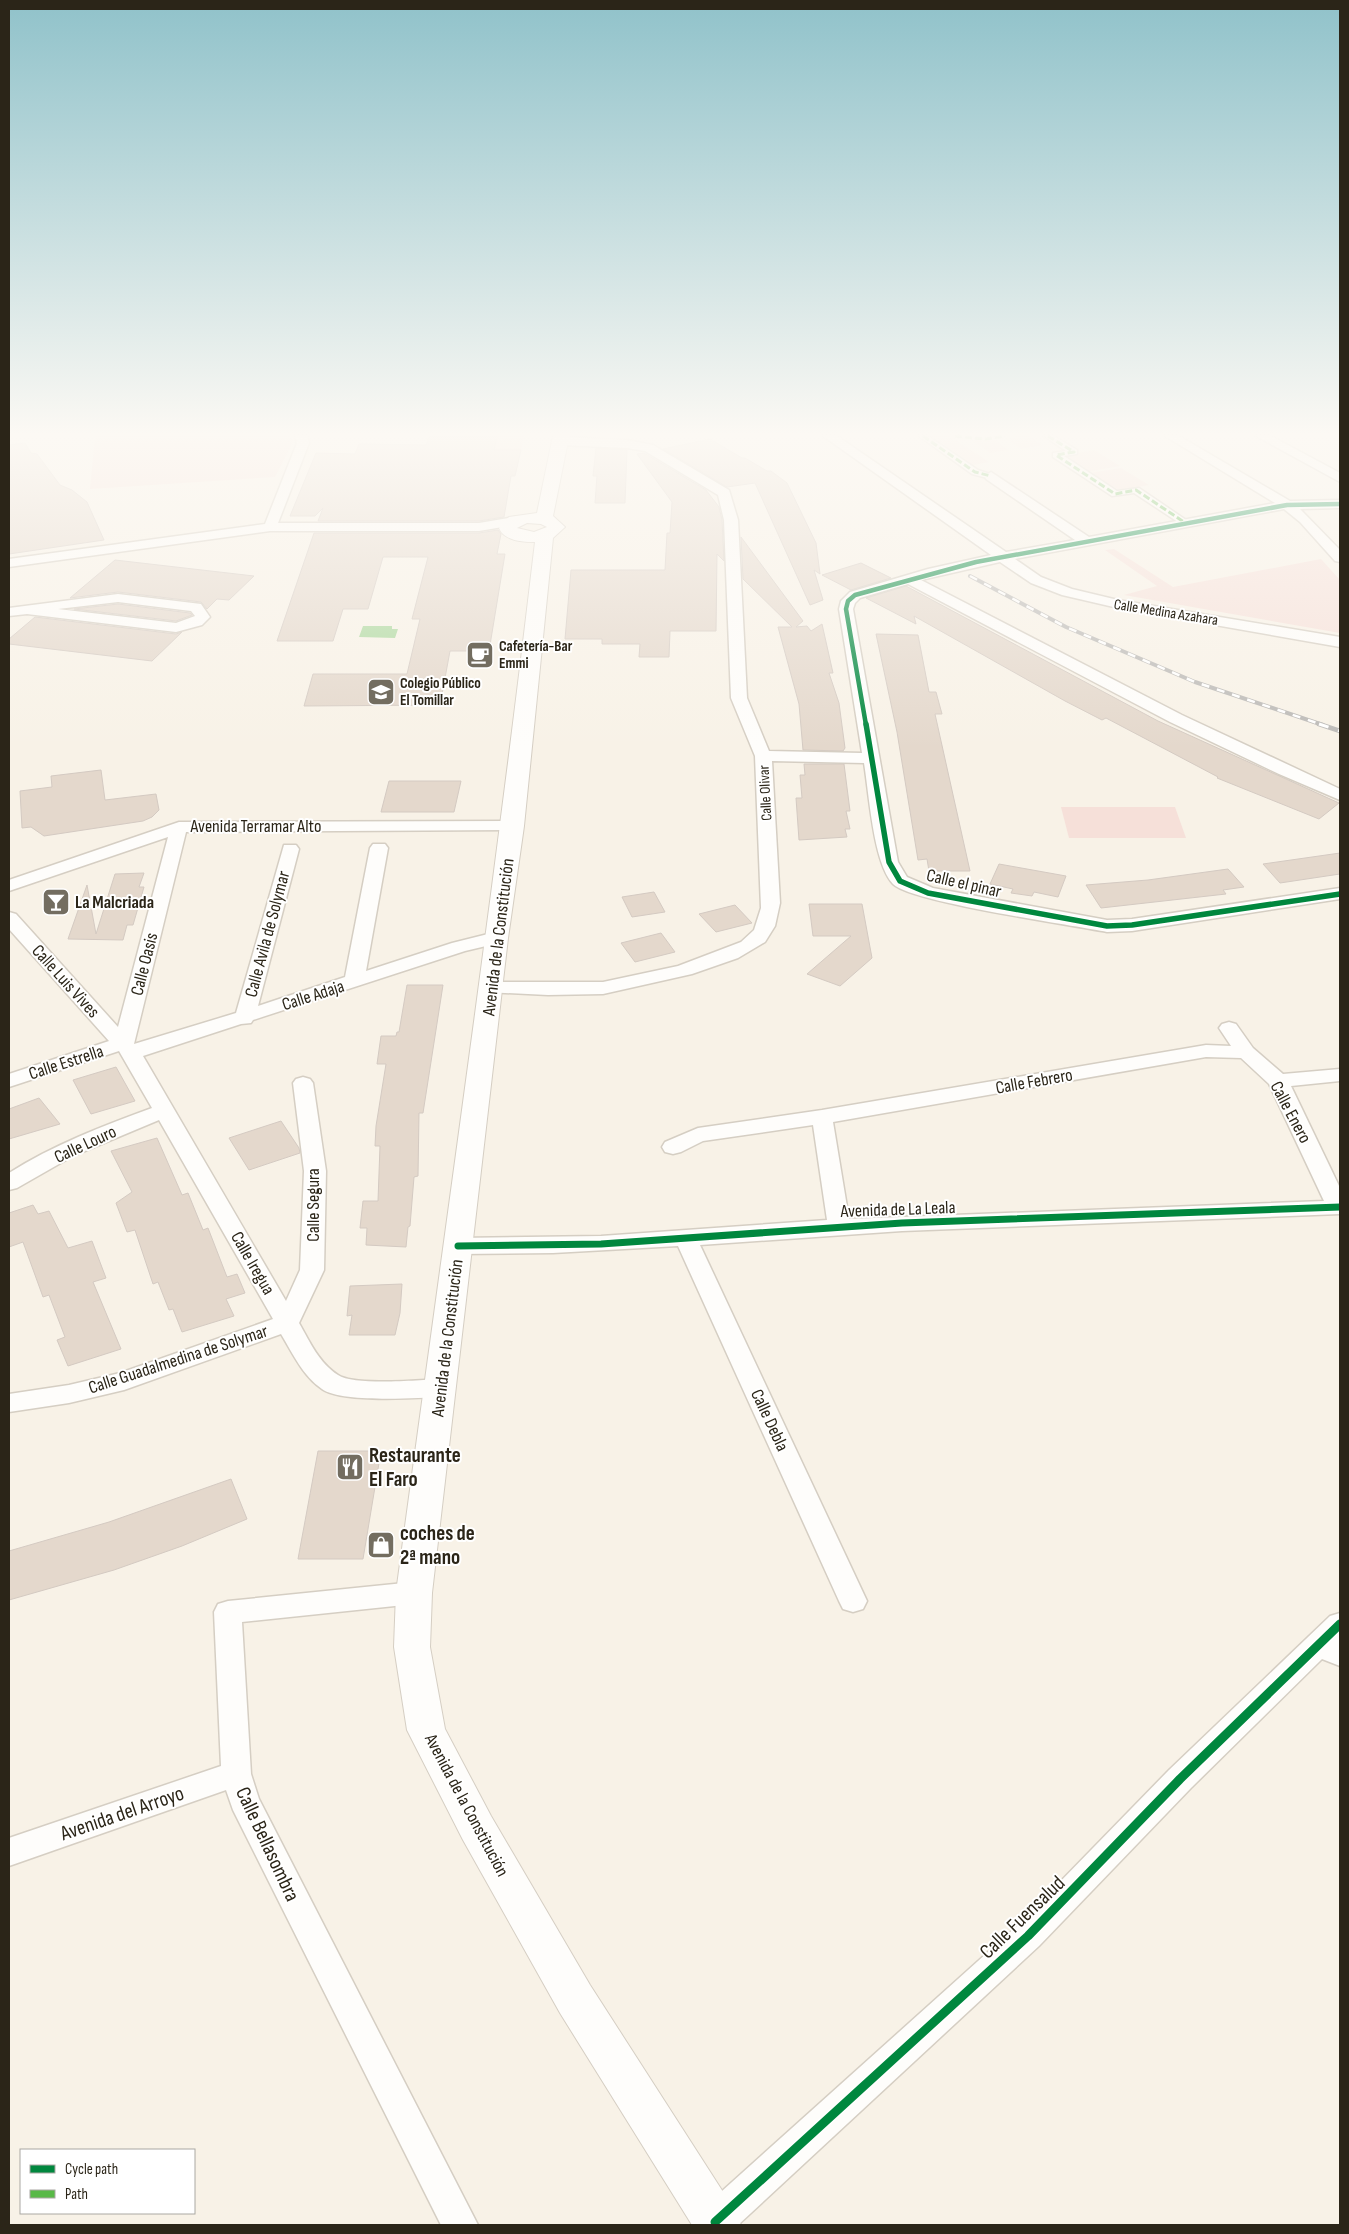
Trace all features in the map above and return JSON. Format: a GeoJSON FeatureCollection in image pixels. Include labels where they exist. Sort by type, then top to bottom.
{"type":"FeatureCollection","features":[{"type":"Feature","properties":{"kind":"main road","name":"Avenida de la Constitución"},"geometry":{"type":"LineString","coordinates":[[531,540],[514,826],[496,938],[492,988],[414,1593],[412,1647],[426,1730],[477,1828],[575,1999],[717,2224]]}},
{"type":"Feature","properties":{"kind":"street"},"geometry":{"type":"LineString","coordinates":[[9,563],[174,540]]}},
{"type":"Feature","properties":{"kind":"street","name":"Calle Olivar"},"geometry":{"type":"LineString","coordinates":[[492,988],[553,990],[605,988],[696,966],[728,955],[757,939],[769,919],[771,902],[763,756],[739,698],[732,540]]}},
{"type":"Feature","properties":{"kind":"street","name":"Calle Medina Azahara"},"geometry":{"type":"LineString","coordinates":[[978,540],[1036,580],[1067,592],[1118,604],[1340,642]]}},
{"type":"Feature","properties":{"kind":"street"},"geometry":{"type":"LineString","coordinates":[[1085,540],[1089,543]]}},
{"type":"Feature","properties":{"kind":"street","name":"Calle el pinar"},"geometry":{"type":"LineString","coordinates":[[1103,540],[1002,557],[909,579],[855,595],[848,601],[846,609],[889,862],[900,881],[928,893],[1107,926],[1132,925],[1340,894]]}},
{"type":"Feature","properties":{"kind":"street"},"geometry":{"type":"LineString","coordinates":[[1324,540],[1340,558]]}},
{"type":"Feature","properties":{"kind":"street"},"geometry":{"type":"LineString","coordinates":[[909,579],[1129,695],[1270,765],[1340,795]]}},
{"type":"Feature","properties":{"kind":"street"},"geometry":{"type":"LineString","coordinates":[[9,612],[97,599],[118,598],[196,607],[203,617],[197,622],[176,628],[30,610]]}},
{"type":"Feature","properties":{"kind":"street"},"geometry":{"type":"LineString","coordinates":[[763,756],[870,758]]}},
{"type":"Feature","properties":{"kind":"street","name":"Avenida Terramar Alto"},"geometry":{"type":"LineString","coordinates":[[9,886],[180,827],[514,826]]}},
{"type":"Feature","properties":{"kind":"street","name":"Calle Oasis"},"geometry":{"type":"LineString","coordinates":[[128,1048],[180,827]]}},
{"type":"Feature","properties":{"kind":"street"},"geometry":{"type":"LineString","coordinates":[[354,982],[379,848]]}},
{"type":"Feature","properties":{"kind":"street","name":"Calle Avila de Solymar"},"geometry":{"type":"LineString","coordinates":[[244,1018],[290,849]]}},
{"type":"Feature","properties":{"kind":"street","name":"Calle Luis Vives"},"geometry":{"type":"LineString","coordinates":[[9,918],[128,1048]]}},
{"type":"Feature","properties":{"kind":"street","name":"Calle Adaja"},"geometry":{"type":"LineString","coordinates":[[128,1048],[244,1018],[459,947],[496,938]]}},
{"type":"Feature","properties":{"kind":"street","name":"Calle Enero"},"geometry":{"type":"LineString","coordinates":[[1229,1028],[1246,1052],[1278,1081],[1339,1207]]}},
{"type":"Feature","properties":{"kind":"street","name":"Calle Estrella"},"geometry":{"type":"LineString","coordinates":[[9,1081],[128,1048]]}},
{"type":"Feature","properties":{"kind":"street","name":"Calle Iregua"},"geometry":{"type":"LineString","coordinates":[[128,1048],[310,1363],[332,1384],[372,1390],[441,1388]]}},
{"type":"Feature","properties":{"kind":"street","name":"Calle Febrero"},"geometry":{"type":"LineString","coordinates":[[673,1147],[698,1135],[822,1117],[1206,1051],[1246,1052]]}},
{"type":"Feature","properties":{"kind":"street"},"geometry":{"type":"LineString","coordinates":[[1278,1081],[1340,1075]]}},
{"type":"Feature","properties":{"kind":"street","name":"Calle Segura"},"geometry":{"type":"LineString","coordinates":[[287,1323],[312,1270],[315,1171],[303,1083]]}},
{"type":"Feature","properties":{"kind":"street","name":"Calle Louro"},"geometry":{"type":"LineString","coordinates":[[9,1183],[24,1173],[110,1131],[165,1111]]}},
{"type":"Feature","properties":{"kind":"street"},"geometry":{"type":"LineString","coordinates":[[822,1117],[839,1227]]}},
{"type":"Feature","properties":{"kind":"street","name":"Avenida de La Leala"},"geometry":{"type":"LineString","coordinates":[[458,1246],[524,1248],[686,1239],[839,1227],[1339,1207]]}},
{"type":"Feature","properties":{"kind":"street","name":"Calle Debla"},"geometry":{"type":"LineString","coordinates":[[686,1239],[853,1601]]}},
{"type":"Feature","properties":{"kind":"street","name":"Calle Guadalmedina de Solymar"},"geometry":{"type":"LineString","coordinates":[[9,1402],[69,1394],[124,1381],[287,1323]]}},
{"type":"Feature","properties":{"kind":"street","name":"Calle Bellasombra"},"geometry":{"type":"LineString","coordinates":[[414,1593],[228,1612],[236,1774],[244,1801],[460,2225]]}},
{"type":"Feature","properties":{"kind":"street","name":"Calle Fuensalud"},"geometry":{"type":"LineString","coordinates":[[717,2224],[1028,1936],[1180,1779],[1329,1650],[1340,1624]]}},
{"type":"Feature","properties":{"kind":"street","name":"Avenida del Arroyo"},"geometry":{"type":"LineString","coordinates":[[9,1852],[236,1774]]}},
{"type":"Feature","properties":{"kind":"shaded area"},"geometry":{"type":"Polygon","coordinates":[[[1114,549],[1173,587],[1321,559],[1340,580],[1340,633],[1124,595],[1157,586],[1105,550],[1114,549]]]}},
{"type":"Feature","properties":{"kind":"shaded area"},"geometry":{"type":"Polygon","coordinates":[[[363,626],[392,626],[392,629],[398,629],[395,638],[359,637],[363,626]]]}},
{"type":"Feature","properties":{"kind":"shaded area"},"geometry":{"type":"Polygon","coordinates":[[[1061,807],[1175,807],[1186,838],[1069,838],[1061,807]]]}},
{"type":"Feature","properties":{"kind":"building"},"geometry":{"type":"Polygon","coordinates":[[[9,540],[102,540],[9,554],[9,540]]]}},
{"type":"Feature","properties":{"kind":"building"},"geometry":{"type":"Polygon","coordinates":[[[312,540],[500,540],[497,554],[505,554],[489,651],[450,651],[440,705],[304,706],[313,674],[407,674],[420,619],[412,619],[428,557],[383,557],[368,609],[343,609],[333,641],[277,641],[312,540]]]}},
{"type":"Feature","properties":{"kind":"building"},"geometry":{"type":"Polygon","coordinates":[[[667,540],[723,540],[724,561],[717,554],[716,631],[670,631],[669,657],[639,657],[640,644],[602,644],[602,639],[565,639],[571,570],[665,570],[667,540]]]}},
{"type":"Feature","properties":{"kind":"building"},"geometry":{"type":"Polygon","coordinates":[[[741,540],[743,540],[803,621],[796,627],[807,626],[811,631],[822,624],[833,673],[829,673],[839,703],[845,748],[843,751],[803,750],[799,704],[778,627],[792,627],[743,579],[741,540]]]}},
{"type":"Feature","properties":{"kind":"building"},"geometry":{"type":"Polygon","coordinates":[[[781,540],[815,540],[816,543],[820,574],[814,570],[823,600],[810,605],[781,540]]]}},
{"type":"Feature","properties":{"kind":"building"},"geometry":{"type":"Polygon","coordinates":[[[115,560],[254,576],[229,600],[217,599],[207,609],[201,602],[118,592],[70,598],[115,560]]]}},
{"type":"Feature","properties":{"kind":"building"},"geometry":{"type":"Polygon","coordinates":[[[861,563],[891,578],[851,590],[822,575],[861,563]]]}},
{"type":"Feature","properties":{"kind":"building"},"geometry":{"type":"Polygon","coordinates":[[[906,586],[1158,721],[1339,803],[1319,819],[1217,778],[1106,718],[1102,720],[1065,701],[914,616],[916,624],[866,598],[906,586]]]}},
{"type":"Feature","properties":{"kind":"building"},"geometry":{"type":"Polygon","coordinates":[[[118,604],[190,613],[192,615],[176,621],[74,609],[118,604]]]}},
{"type":"Feature","properties":{"kind":"building"},"geometry":{"type":"Polygon","coordinates":[[[35,617],[176,634],[182,632],[152,661],[9,644],[9,639],[35,617]]]}},
{"type":"Feature","properties":{"kind":"building"},"geometry":{"type":"Polygon","coordinates":[[[876,634],[918,635],[929,692],[936,692],[942,714],[935,714],[970,871],[929,871],[927,859],[918,860],[897,732],[876,634]]]}},
{"type":"Feature","properties":{"kind":"building"},"geometry":{"type":"Polygon","coordinates":[[[804,764],[844,764],[850,811],[846,811],[850,829],[845,829],[847,837],[799,840],[796,798],[802,798],[800,775],[805,775],[804,764]]]}},
{"type":"Feature","properties":{"kind":"building"},"geometry":{"type":"Polygon","coordinates":[[[101,770],[105,800],[156,794],[159,810],[152,817],[143,821],[44,836],[31,827],[22,828],[20,791],[52,787],[51,776],[101,770]]]}},
{"type":"Feature","properties":{"kind":"building"},"geometry":{"type":"Polygon","coordinates":[[[389,781],[461,781],[454,812],[381,812],[389,781]]]}},
{"type":"Feature","properties":{"kind":"building"},"geometry":{"type":"Polygon","coordinates":[[[1340,853],[1340,874],[1280,883],[1263,864],[1340,853]]]}},
{"type":"Feature","properties":{"kind":"building"},"geometry":{"type":"Polygon","coordinates":[[[999,864],[1066,876],[1058,897],[1034,892],[1032,896],[1011,893],[1013,889],[990,884],[999,864]]]}},
{"type":"Feature","properties":{"kind":"building"},"geometry":{"type":"Polygon","coordinates":[[[1228,869],[1244,887],[1223,890],[1226,894],[1101,908],[1086,885],[1148,880],[1228,869]]]}},
{"type":"Feature","properties":{"kind":"building"},"geometry":{"type":"Polygon","coordinates":[[[144,873],[139,887],[144,887],[133,925],[127,925],[123,940],[68,939],[87,885],[96,934],[115,874],[144,873]]]}},
{"type":"Feature","properties":{"kind":"building"},"geometry":{"type":"Polygon","coordinates":[[[654,892],[665,912],[632,917],[622,897],[654,892]]]}},
{"type":"Feature","properties":{"kind":"building"},"geometry":{"type":"Polygon","coordinates":[[[809,904],[862,904],[872,958],[840,986],[807,974],[851,936],[813,936],[809,904]]]}},
{"type":"Feature","properties":{"kind":"building"},"geometry":{"type":"Polygon","coordinates":[[[735,905],[752,923],[716,932],[699,914],[735,905]]]}},
{"type":"Feature","properties":{"kind":"building"},"geometry":{"type":"Polygon","coordinates":[[[661,933],[675,952],[635,962],[621,943],[661,933]]]}},
{"type":"Feature","properties":{"kind":"building"},"geometry":{"type":"Polygon","coordinates":[[[407,985],[443,985],[423,1113],[419,1113],[418,1176],[414,1177],[410,1226],[408,1227],[406,1247],[366,1245],[367,1228],[360,1228],[363,1201],[378,1201],[380,1146],[375,1146],[376,1126],[386,1064],[377,1064],[381,1036],[396,1036],[397,1032],[399,1032],[407,985]]]}},
{"type":"Feature","properties":{"kind":"building"},"geometry":{"type":"Polygon","coordinates":[[[116,1067],[135,1101],[91,1114],[73,1080],[116,1067]]]}},
{"type":"Feature","properties":{"kind":"building"},"geometry":{"type":"Polygon","coordinates":[[[39,1098],[60,1124],[9,1139],[9,1109],[39,1098]]]}},
{"type":"Feature","properties":{"kind":"building"},"geometry":{"type":"Polygon","coordinates":[[[281,1121],[299,1148],[300,1153],[249,1170],[229,1138],[281,1121]]]}},
{"type":"Feature","properties":{"kind":"building"},"geometry":{"type":"Polygon","coordinates":[[[157,1138],[182,1195],[188,1193],[203,1230],[208,1228],[227,1277],[237,1274],[245,1293],[226,1299],[234,1316],[182,1332],[173,1309],[169,1310],[158,1282],[153,1284],[135,1230],[127,1232],[116,1203],[132,1192],[111,1151],[157,1138]]]}},
{"type":"Feature","properties":{"kind":"building"},"geometry":{"type":"Polygon","coordinates":[[[33,1205],[38,1214],[49,1211],[68,1248],[92,1241],[106,1278],[93,1282],[121,1349],[68,1366],[57,1340],[65,1337],[49,1295],[43,1297],[23,1242],[9,1247],[9,1213],[33,1205]]]}},
{"type":"Feature","properties":{"kind":"building"},"geometry":{"type":"Polygon","coordinates":[[[402,1284],[400,1313],[395,1335],[349,1335],[352,1315],[347,1316],[350,1286],[402,1284]]]}},
{"type":"Feature","properties":{"kind":"building"},"geometry":{"type":"Polygon","coordinates":[[[318,1451],[381,1451],[363,1559],[298,1559],[318,1451]]]}},
{"type":"Feature","properties":{"kind":"building"},"geometry":{"type":"Polygon","coordinates":[[[231,1479],[247,1519],[182,1546],[114,1570],[9,1600],[9,1551],[109,1522],[231,1479]]]}},
{"type":"Feature","properties":{"kind":"railway"},"geometry":{"type":"LineString","coordinates":[[970,576],[1066,627],[1195,682],[1323,725]]}},
{"type":"Feature","properties":{"kind":"railway"},"geometry":{"type":"LineString","coordinates":[[1319,724],[1340,731]]}},
{"type":"Feature","properties":{"kind":"cycle path"},"geometry":{"type":"LineString","coordinates":[[1095,540],[976,562],[933,572],[855,595],[848,601],[846,609],[889,862],[900,881],[928,893],[1107,926],[1132,925],[1340,894]]}},
{"type":"Feature","properties":{"kind":"cycle path"},"geometry":{"type":"LineString","coordinates":[[458,1246],[506,1247],[601,1244],[902,1223],[1340,1207]]}},
{"type":"Feature","properties":{"kind":"cycle path"},"geometry":{"type":"LineString","coordinates":[[715,2222],[1028,1936],[1180,1779],[1340,1624]]}},
{"type":"Feature","properties":{"kind":"place","name":"Cafetería-Bar Emmi"},"geometry":{"type":"Point","coordinates":[480,655]}},
{"type":"Feature","properties":{"kind":"place","name":"Colegio Público El Tomillar"},"geometry":{"type":"Point","coordinates":[381,692]}},
{"type":"Feature","properties":{"kind":"place","name":"La Malcriada"},"geometry":{"type":"Point","coordinates":[56,902]}},
{"type":"Feature","properties":{"kind":"place","name":"Restaurante El Faro"},"geometry":{"type":"Point","coordinates":[350,1467]}},
{"type":"Feature","properties":{"kind":"place","name":"coches de 2ª mano"},"geometry":{"type":"Point","coordinates":[381,1545]}}]}
